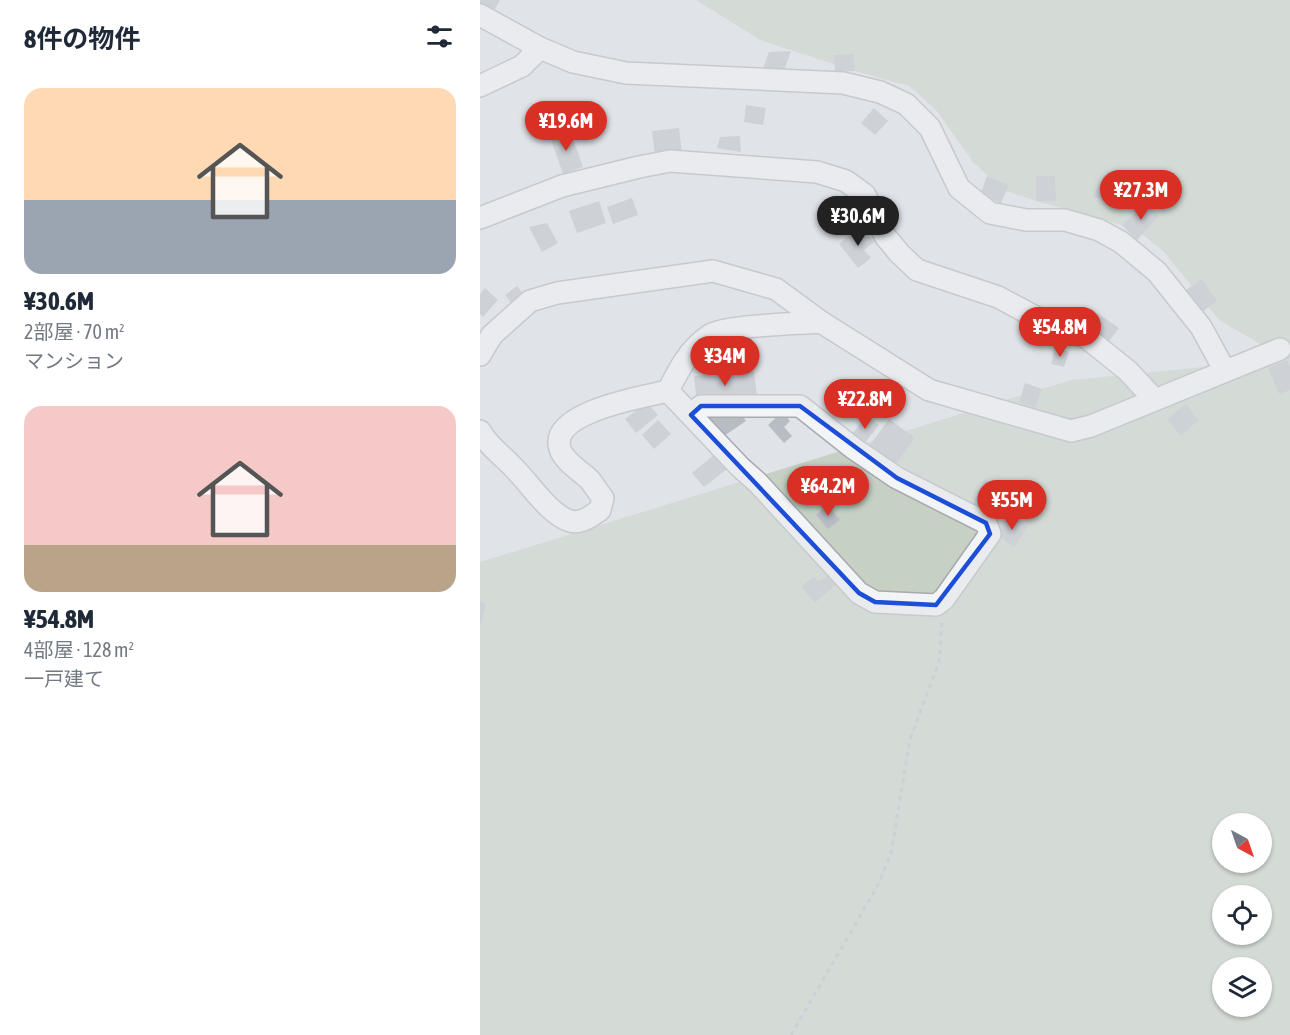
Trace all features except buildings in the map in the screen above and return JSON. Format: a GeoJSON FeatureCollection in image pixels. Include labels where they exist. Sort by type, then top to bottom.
{"type":"FeatureCollection","features":[{"type":"Feature","properties":{"kind":"street"},"geometry":{"type":"LineString","coordinates":[[480,15],[540,48],[573,62],[626,73],[843,83],[880,92],[906,104],[930,128],[959,188],[990,213],[1026,220],[1065,220],[1099,230],[1121,242],[1157,272],[1201,327],[1225,371]]}},
{"type":"Feature","properties":{"kind":"street"},"geometry":{"type":"LineString","coordinates":[[480,86],[522,66],[540,48]]}},
{"type":"Feature","properties":{"kind":"street"},"geometry":{"type":"LineString","coordinates":[[480,218],[562,186],[670,161],[817,172],[846,181],[866,195],[885,236],[917,270],[998,297],[1045,322],[1087,338],[1128,371],[1155,400]]}},
{"type":"Feature","properties":{"kind":"street"},"geometry":{"type":"LineString","coordinates":[[480,355],[492,335],[530,301],[557,293],[713,271],[776,289],[821,321],[929,390],[1071,431],[1091,426],[1280,349]]}},
{"type":"Feature","properties":{"kind":"street"},"geometry":{"type":"LineString","coordinates":[[480,431],[486,442],[513,467],[549,508],[570,521],[585,520],[600,510],[603,498],[590,480],[561,452],[559,440],[566,426],[588,412],[668,391],[684,361],[696,346],[712,334],[728,330],[821,321]]}},
{"type":"Feature","properties":{"kind":"street"},"geometry":{"type":"LineString","coordinates":[[668,391],[740,467],[758,483],[860,593],[875,602],[936,605],[944,599],[990,534],[986,523],[897,478],[853,448],[800,406],[701,406],[691,415]]}},
{"type":"Feature","properties":{"kind":"path"},"geometry":{"type":"LineString","coordinates":[[791,1035],[877,887],[891,854],[910,739],[939,662],[943,625],[936,605]]}},
{"type":"Feature","properties":{"kind":"highlighted area"},"geometry":{"type":"Polygon","coordinates":[[[701,406],[800,406],[897,478],[986,523],[990,534],[936,605],[875,602],[859,593],[691,415],[701,406]]]}},
{"type":"Feature","properties":{"kind":"shaded area"},"geometry":{"type":"Polygon","coordinates":[[[696,0],[1290,0],[1290,1035],[480,1035],[480,562],[1071,380],[1286,359],[1219,320],[1164,252],[1136,229],[1003,190],[973,162],[936,110],[909,86],[760,40],[696,0]]]}}]}
